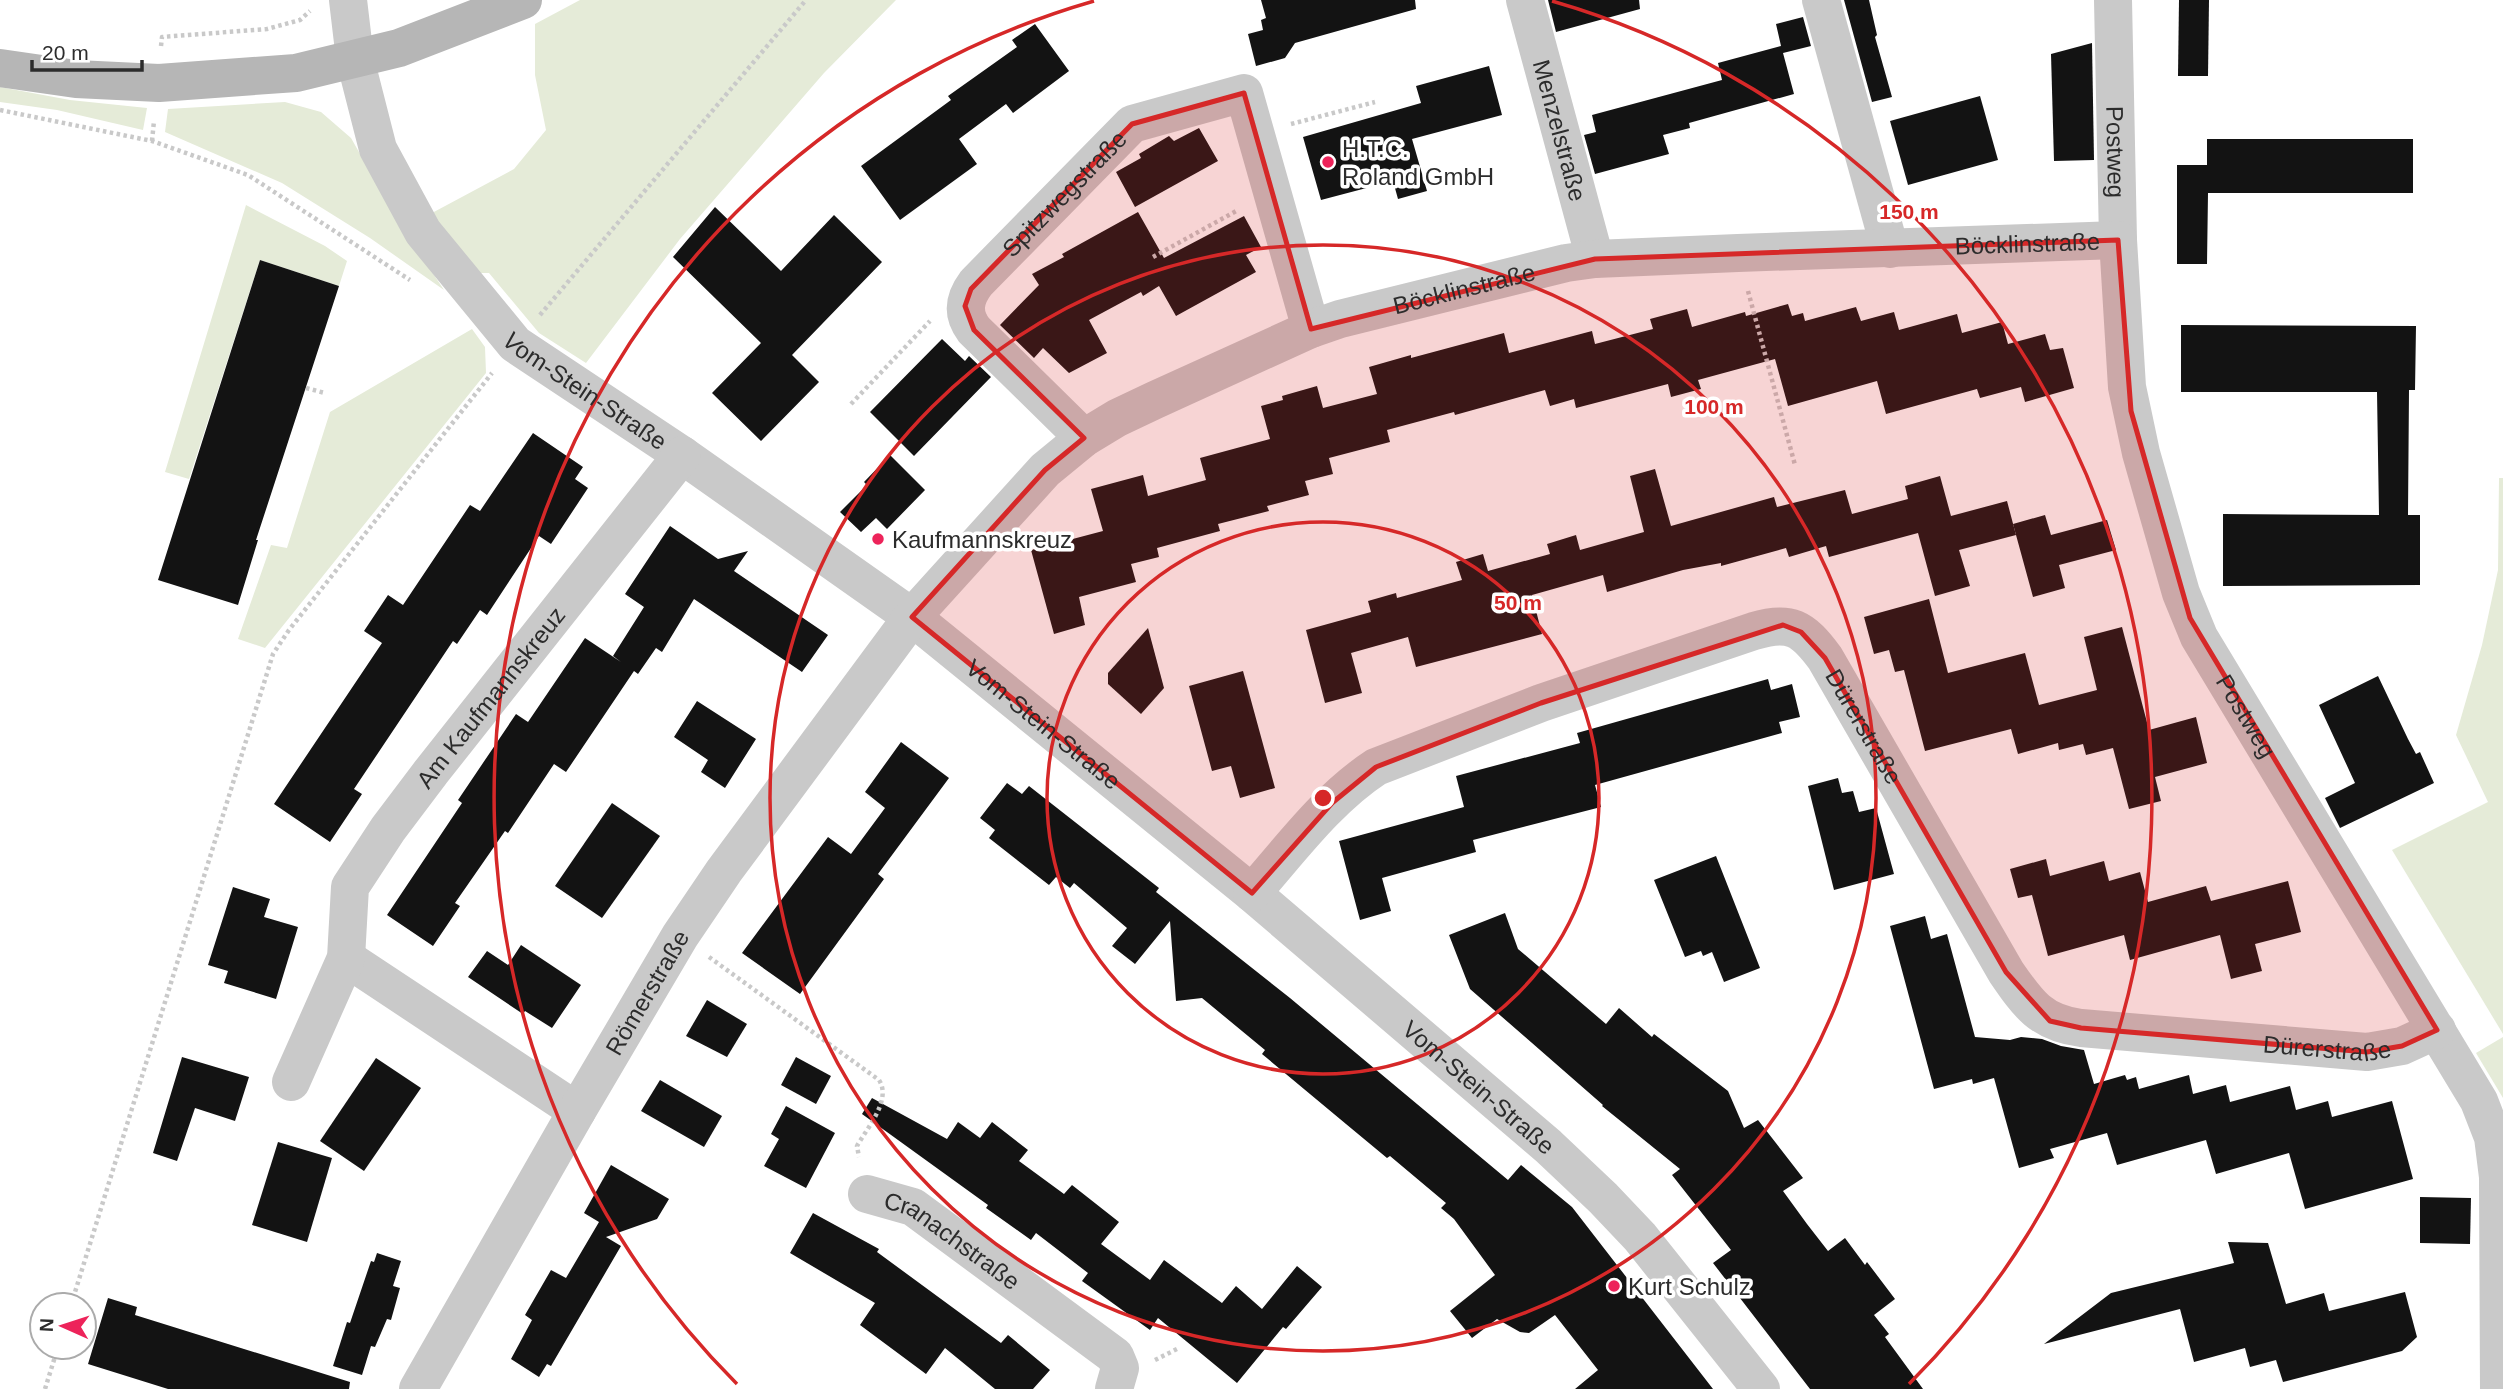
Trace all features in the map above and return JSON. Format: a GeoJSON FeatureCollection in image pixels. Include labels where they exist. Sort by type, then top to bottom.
{"type":"FeatureCollection","features":[{"type":"Feature","properties":{"kind":"street"},"geometry":{"type":"LineString","coordinates":[[348,0],[355,59]]}},
{"type":"Feature","properties":{"kind":"street"},"geometry":{"type":"LineString","coordinates":[[0,68],[76,79],[159,83],[296,73],[421,40],[523,0]]}},
{"type":"Feature","properties":{"kind":"street","name":"Menzelstraße"},"geometry":{"type":"LineString","coordinates":[[1525,0],[1595,259]]}},
{"type":"Feature","properties":{"kind":"street"},"geometry":{"type":"LineString","coordinates":[[1821,0],[1889,249]]}},
{"type":"Feature","properties":{"kind":"street","name":"Postweg"},"geometry":{"type":"LineString","coordinates":[[2113,0],[2118,240],[2124,365],[2140,453],[2190,618],[2222,677],[2437,1030],[2487,1119],[2497,1157],[2499,1389]]}},
{"type":"Feature","properties":{"kind":"street","name":"Vom-Stein-Straße"},"geometry":{"type":"LineString","coordinates":[[355,59],[378,149],[423,232],[515,344],[682,455],[912,617],[1252,893],[1548,1146],[1603,1198],[1640,1237],[1762,1389]]}},
{"type":"Feature","properties":{"kind":"street","name":"Spitzwegstraße"},"geometry":{"type":"LineString","coordinates":[[1084,438],[974,330],[966,312],[968,295],[976,283],[1132,124],[1244,93],[1311,329]]}},
{"type":"Feature","properties":{"kind":"street","name":"Böcklinstraße"},"geometry":{"type":"LineString","coordinates":[[912,617],[1045,470],[1084,438],[1136,409],[1311,329],[1340,319],[1534,270],[1595,259],[2118,240]]}},
{"type":"Feature","properties":{"kind":"street","name":"Am Kaufmannskreuz"},"geometry":{"type":"LineString","coordinates":[[291,1082],[346,958],[350,887],[388,829],[682,455]]}},
{"type":"Feature","properties":{"kind":"street","name":"Römerstraße"},"geometry":{"type":"LineString","coordinates":[[418,1389],[680,936],[724,871],[912,617]]}},
{"type":"Feature","properties":{"kind":"street","name":"Dürerstraße"},"geometry":{"type":"LineString","coordinates":[[1252,893],[1332,803],[1361,777],[1376,768],[1541,704],[1754,631],[1783,625],[1801,632],[1825,658],[2006,972],[2026,1000],[2050,1021],[2081,1028],[2367,1052],[2402,1046],[2437,1030]]}},
{"type":"Feature","properties":{"kind":"street"},"geometry":{"type":"LineString","coordinates":[[346,958],[577,1111]]}},
{"type":"Feature","properties":{"kind":"street","name":"Cranachstraße"},"geometry":{"type":"LineString","coordinates":[[867,1194],[914,1207],[1115,1356],[1117,1378]]}},
{"type":"Feature","properties":{"kind":"path"},"geometry":{"type":"LineString","coordinates":[[75,1291],[273,654],[289,630],[515,344],[806,0]]}},
{"type":"Feature","properties":{"kind":"path"},"geometry":{"type":"LineString","coordinates":[[1256,133],[1375,102]]}},
{"type":"Feature","properties":{"kind":"path"},"geometry":{"type":"LineString","coordinates":[[0,110],[152,141],[248,175],[419,286]]}},
{"type":"Feature","properties":{"kind":"path"},"geometry":{"type":"LineString","coordinates":[[1153,257],[1272,191]]}},
{"type":"Feature","properties":{"kind":"path"},"geometry":{"type":"LineString","coordinates":[[1738,253],[1795,465]]}},
{"type":"Feature","properties":{"kind":"path"},"geometry":{"type":"LineString","coordinates":[[851,404],[934,316]]}},
{"type":"Feature","properties":{"kind":"path"},"geometry":{"type":"LineString","coordinates":[[306,388],[325,393]]}},
{"type":"Feature","properties":{"kind":"path","name":"Cranachstraße"},"geometry":{"type":"LineString","coordinates":[[680,936],[882,1084],[883,1099],[857,1146],[867,1194]]}},
{"type":"Feature","properties":{"kind":"path"},"geometry":{"type":"LineString","coordinates":[[45,1389],[54,1361]]}},
{"type":"Feature","properties":{"kind":"highlighted area"},"geometry":{"type":"Polygon","coordinates":[[[1244,93],[1311,329],[1595,259],[2118,240],[2131,411],[2190,618],[2437,1030],[2402,1046],[2367,1052],[2081,1028],[2050,1021],[2006,972],[1825,658],[1801,632],[1783,625],[1541,703],[1376,767],[1332,803],[1252,893],[912,617],[1045,470],[1084,438],[974,330],[965,306],[971,289],[1132,124],[1244,93]]]}},
{"type":"Feature","properties":{"kind":"green space"},"geometry":{"type":"Polygon","coordinates":[[[580,0],[896,0],[824,73],[680,239],[586,363],[539,333],[489,273],[473,273],[432,213],[514,169],[546,130],[535,75],[535,24],[580,0]]]}},
{"type":"Feature","properties":{"kind":"green space"},"geometry":{"type":"Polygon","coordinates":[[[0,87],[70,100],[147,108],[143,130],[57,110],[0,102],[0,87]]]}},
{"type":"Feature","properties":{"kind":"green space"},"geometry":{"type":"Polygon","coordinates":[[[285,102],[321,112],[351,138],[400,224],[444,290],[370,238],[282,183],[165,132],[168,109],[285,102]]]}},
{"type":"Feature","properties":{"kind":"green space"},"geometry":{"type":"Polygon","coordinates":[[[246,205],[325,246],[347,261],[339,286],[260,260],[189,479],[165,472],[246,205]]]}},
{"type":"Feature","properties":{"kind":"green space"},"geometry":{"type":"Polygon","coordinates":[[[472,329],[485,347],[486,373],[265,648],[238,639],[271,545],[287,548],[330,412],[472,329]]]}},
{"type":"Feature","properties":{"kind":"green space"},"geometry":{"type":"Polygon","coordinates":[[[2499,478],[2503,478],[2503,1034],[2392,850],[2488,802],[2456,735],[2482,645],[2498,570],[2499,478]]]}},
{"type":"Feature","properties":{"kind":"green space"},"geometry":{"type":"Polygon","coordinates":[[[2503,1037],[2503,1098],[2476,1053],[2503,1037]]]}},
{"type":"Feature","properties":{"kind":"building"},"geometry":{"type":"Polygon","coordinates":[[[1261,0],[1415,0],[1416,9],[1295,43],[1285,58],[1256,66],[1248,34],[1263,30],[1261,20],[1266,18],[1261,0]]]}},
{"type":"Feature","properties":{"kind":"building"},"geometry":{"type":"Polygon","coordinates":[[[1548,0],[1639,0],[1640,9],[1556,32],[1548,0]]]}},
{"type":"Feature","properties":{"kind":"building"},"geometry":{"type":"Polygon","coordinates":[[[1844,0],[1869,0],[1877,35],[1875,37],[1892,97],[1872,102],[1844,0]]]}},
{"type":"Feature","properties":{"kind":"building"},"geometry":{"type":"Polygon","coordinates":[[[2179,0],[2209,0],[2208,76],[2178,76],[2179,0]]]}},
{"type":"Feature","properties":{"kind":"building"},"geometry":{"type":"Polygon","coordinates":[[[1803,17],[1811,46],[1783,53],[1794,94],[1689,123],[1690,128],[1663,135],[1669,154],[1595,174],[1584,135],[1596,132],[1592,115],[1722,80],[1718,63],[1781,46],[1776,24],[1803,17]]]}},
{"type":"Feature","properties":{"kind":"building"},"geometry":{"type":"Polygon","coordinates":[[[1035,24],[1069,71],[1013,113],[1006,104],[959,139],[977,164],[900,220],[861,166],[951,100],[948,96],[1017,47],[1012,40],[1035,24]]]}},
{"type":"Feature","properties":{"kind":"building"},"geometry":{"type":"Polygon","coordinates":[[[2092,43],[2094,160],[2054,161],[2051,54],[2092,43]]]}},
{"type":"Feature","properties":{"kind":"building"},"geometry":{"type":"Polygon","coordinates":[[[1489,66],[1502,115],[1412,139],[1427,191],[1398,199],[1393,181],[1321,200],[1303,137],[1421,103],[1416,86],[1489,66]]]}},
{"type":"Feature","properties":{"kind":"building"},"geometry":{"type":"Polygon","coordinates":[[[1980,96],[1998,160],[1908,185],[1890,121],[1980,96]]]}},
{"type":"Feature","properties":{"kind":"building"},"geometry":{"type":"Polygon","coordinates":[[[1199,128],[1218,161],[1135,207],[1116,172],[1141,158],[1139,154],[1169,136],[1174,141],[1199,128]]]}},
{"type":"Feature","properties":{"kind":"building"},"geometry":{"type":"Polygon","coordinates":[[[2207,139],[2413,139],[2413,193],[2208,193],[2207,264],[2177,264],[2177,165],[2207,165],[2207,139]]]}},
{"type":"Feature","properties":{"kind":"building"},"geometry":{"type":"Polygon","coordinates":[[[715,207],[781,271],[834,215],[882,262],[792,355],[819,382],[761,441],[712,393],[761,343],[673,257],[715,207]]]}},
{"type":"Feature","properties":{"kind":"building"},"geometry":{"type":"Polygon","coordinates":[[[1138,212],[1164,258],[1244,216],[1261,247],[1246,255],[1256,272],[1176,316],[1159,286],[1143,296],[1141,292],[1089,320],[1107,353],[1069,373],[1043,348],[1034,358],[1000,325],[1039,285],[1032,274],[1064,257],[1062,254],[1138,212]]]}},
{"type":"Feature","properties":{"kind":"building"},"geometry":{"type":"Polygon","coordinates":[[[260,260],[339,286],[256,540],[238,605],[158,580],[260,260]]]}},
{"type":"Feature","properties":{"kind":"building"},"geometry":{"type":"Polygon","coordinates":[[[1788,304],[1792,316],[1803,313],[1805,321],[1856,307],[1861,321],[1894,312],[1899,330],[1957,314],[1962,333],[2002,322],[2008,344],[2045,334],[2050,350],[2063,348],[2074,388],[2025,402],[2021,387],[1980,398],[1977,389],[1886,414],[1877,381],[1788,406],[1775,359],[1698,380],[1701,389],[1671,397],[1668,384],[1576,408],[1574,399],[1550,406],[1545,390],[1455,415],[1454,412],[1387,430],[1390,442],[1329,458],[1333,474],[1305,481],[1309,495],[1267,506],[1269,511],[1218,524],[1220,531],[1157,548],[1159,557],[1131,564],[1136,582],[1079,597],[1085,625],[1054,634],[1031,550],[1103,531],[1091,489],[1143,475],[1148,496],[1206,480],[1200,458],[1270,439],[1261,406],[1283,400],[1282,396],[1317,386],[1323,408],[1377,394],[1369,367],[1504,333],[1509,353],[1592,331],[1595,344],[1653,329],[1650,319],[1687,309],[1692,327],[1745,312],[1746,316],[1788,304]]]}},
{"type":"Feature","properties":{"kind":"building"},"geometry":{"type":"Polygon","coordinates":[[[2181,325],[2416,326],[2415,390],[2409,390],[2408,515],[2420,515],[2420,585],[2223,586],[2223,514],[2379,515],[2377,392],[2181,392],[2181,325]]]}},
{"type":"Feature","properties":{"kind":"building"},"geometry":{"type":"Polygon","coordinates":[[[942,339],[965,361],[969,356],[991,377],[914,456],[870,412],[942,339]]]}},
{"type":"Feature","properties":{"kind":"building"},"geometry":{"type":"Polygon","coordinates":[[[533,433],[583,467],[575,479],[588,488],[551,544],[539,536],[487,615],[480,610],[457,644],[453,641],[354,789],[362,794],[330,842],[274,804],[382,643],[364,631],[388,595],[403,605],[470,505],[480,511],[533,433]]]}},
{"type":"Feature","properties":{"kind":"building"},"geometry":{"type":"Polygon","coordinates":[[[890,455],[925,490],[887,529],[876,518],[861,532],[840,512],[867,485],[864,482],[890,455]]]}},
{"type":"Feature","properties":{"kind":"building"},"geometry":{"type":"Polygon","coordinates":[[[1655,469],[1671,526],[1774,497],[1777,507],[1845,490],[1852,514],[1908,499],[1905,486],[1940,476],[1951,516],[2007,501],[2016,535],[1959,550],[1970,586],[1935,596],[1918,533],[1829,557],[1826,546],[1789,557],[1786,548],[1721,566],[1721,563],[1683,570],[1607,592],[1603,575],[1532,595],[1542,634],[1416,667],[1408,637],[1351,653],[1362,693],[1325,703],[1306,630],[1371,612],[1368,601],[1396,593],[1397,598],[1462,580],[1456,562],[1483,554],[1488,571],[1550,554],[1547,544],[1576,535],[1580,550],[1644,532],[1630,476],[1655,469]]]}},
{"type":"Feature","properties":{"kind":"building"},"geometry":{"type":"Polygon","coordinates":[[[2045,515],[2051,535],[2107,520],[2116,550],[2059,565],[2065,588],[2033,597],[2013,524],[2045,515]]]}},
{"type":"Feature","properties":{"kind":"building"},"geometry":{"type":"Polygon","coordinates":[[[670,526],[718,559],[748,551],[734,571],[828,635],[802,672],[694,599],[662,652],[656,648],[638,674],[634,671],[566,772],[554,764],[508,833],[505,831],[455,903],[460,906],[433,946],[387,915],[462,803],[458,800],[516,714],[528,722],[585,638],[621,662],[613,656],[644,607],[625,594],[670,526]]]}},
{"type":"Feature","properties":{"kind":"building"},"geometry":{"type":"Polygon","coordinates":[[[1929,599],[1948,673],[2025,653],[2039,705],[2097,690],[2084,637],[2122,627],[2149,730],[2196,717],[2207,763],[2155,777],[2161,801],[2129,809],[2113,748],[2086,755],[2083,744],[2059,750],[2058,743],[2018,754],[2011,729],[1925,751],[1904,670],[1895,672],[1889,650],[1874,654],[1864,617],[1929,599]]]}},
{"type":"Feature","properties":{"kind":"building"},"geometry":{"type":"Polygon","coordinates":[[[1148,628],[1164,688],[1141,714],[1108,684],[1108,673],[1148,628]]]}},
{"type":"Feature","properties":{"kind":"building"},"geometry":{"type":"Polygon","coordinates":[[[1243,671],[1275,788],[1240,798],[1231,766],[1212,771],[1189,686],[1243,671]]]}},
{"type":"Feature","properties":{"kind":"building"},"geometry":{"type":"Polygon","coordinates":[[[2378,676],[2408,739],[2416,754],[2420,752],[2434,783],[2340,828],[2325,798],[2355,783],[2319,705],[2378,676]]]}},
{"type":"Feature","properties":{"kind":"building"},"geometry":{"type":"Polygon","coordinates":[[[1768,679],[1771,690],[1792,684],[1800,717],[1779,722],[1782,733],[1595,785],[1601,807],[1473,840],[1476,852],[1382,878],[1391,911],[1360,920],[1339,841],[1464,807],[1456,776],[1580,743],[1577,733],[1768,679]]]}},
{"type":"Feature","properties":{"kind":"building"},"geometry":{"type":"Polygon","coordinates":[[[697,701],[756,739],[725,788],[701,772],[708,760],[674,737],[697,701]]]}},
{"type":"Feature","properties":{"kind":"building"},"geometry":{"type":"Polygon","coordinates":[[[901,742],[949,778],[878,874],[884,879],[800,994],[742,953],[828,837],[851,854],[885,808],[865,792],[901,742]]]}},
{"type":"Feature","properties":{"kind":"building"},"geometry":{"type":"Polygon","coordinates":[[[1838,778],[1842,793],[1853,791],[1859,812],[1876,808],[1894,874],[1834,890],[1808,786],[1838,778]]]}},
{"type":"Feature","properties":{"kind":"building"},"geometry":{"type":"Polygon","coordinates":[[[1007,783],[1022,794],[1029,786],[1159,888],[1156,892],[1290,998],[1508,1180],[1521,1165],[1572,1207],[1713,1389],[1575,1389],[1598,1370],[1555,1315],[1529,1333],[1520,1332],[1497,1319],[1472,1338],[1450,1311],[1495,1275],[1454,1219],[1441,1208],[1446,1203],[1390,1156],[1387,1158],[1262,1054],[1265,1050],[1202,998],[1176,1001],[1170,921],[1135,964],[1112,946],[1127,928],[1074,883],[1070,888],[1056,877],[1049,885],[989,838],[995,830],[980,818],[1007,783]]]}},
{"type":"Feature","properties":{"kind":"building"},"geometry":{"type":"Polygon","coordinates":[[[612,803],[660,836],[602,918],[555,886],[612,803]]]}},
{"type":"Feature","properties":{"kind":"building"},"geometry":{"type":"Polygon","coordinates":[[[1716,856],[1760,968],[1724,982],[1712,952],[1703,956],[1701,951],[1685,957],[1654,880],[1716,856]]]}},
{"type":"Feature","properties":{"kind":"building"},"geometry":{"type":"Polygon","coordinates":[[[2046,859],[2050,876],[2104,861],[2109,881],[2140,872],[2148,902],[2206,886],[2211,901],[2288,881],[2301,932],[2255,944],[2262,971],[2231,979],[2220,935],[2130,960],[2124,935],[2048,956],[2032,895],[2018,898],[2010,869],[2046,859]]]}},
{"type":"Feature","properties":{"kind":"building"},"geometry":{"type":"Polygon","coordinates":[[[233,887],[270,899],[264,917],[298,927],[276,999],[224,983],[228,971],[208,965],[233,887]]]}},
{"type":"Feature","properties":{"kind":"building"},"geometry":{"type":"Polygon","coordinates":[[[1505,913],[1518,949],[1606,1024],[1619,1008],[1652,1037],[1654,1034],[1728,1091],[1744,1128],[1758,1120],[1803,1178],[1783,1191],[1807,1224],[1828,1251],[1845,1238],[1895,1299],[1874,1315],[1889,1334],[1885,1337],[1923,1389],[1810,1389],[1713,1263],[1731,1250],[1672,1175],[1680,1169],[1602,1106],[1470,989],[1449,935],[1505,913]]]}},
{"type":"Feature","properties":{"kind":"building"},"geometry":{"type":"Polygon","coordinates":[[[1925,916],[1931,939],[1947,934],[1975,1037],[2042,1039],[2084,1050],[2094,1084],[2125,1075],[2127,1080],[2136,1077],[2139,1089],[2189,1075],[2193,1094],[2226,1085],[2230,1102],[2290,1086],[2296,1110],[2328,1101],[2332,1117],[2392,1101],[2413,1179],[2305,1209],[2289,1153],[2216,1174],[2206,1140],[2117,1165],[2107,1133],[2050,1149],[2054,1158],[2019,1168],[1994,1078],[1973,1084],[1972,1079],[1934,1089],[1890,926],[1925,916]]]}},
{"type":"Feature","properties":{"kind":"building"},"geometry":{"type":"Polygon","coordinates":[[[521,945],[581,985],[552,1028],[525,1011],[523,1014],[468,977],[487,951],[508,965],[521,945]]]}},
{"type":"Feature","properties":{"kind":"building"},"geometry":{"type":"Polygon","coordinates":[[[707,1000],[747,1024],[727,1057],[686,1036],[707,1000]]]}},
{"type":"Feature","properties":{"kind":"building"},"geometry":{"type":"Polygon","coordinates":[[[182,1057],[249,1077],[235,1121],[195,1108],[177,1161],[153,1153],[182,1057]]]}},
{"type":"Feature","properties":{"kind":"building"},"geometry":{"type":"Polygon","coordinates":[[[796,1057],[831,1076],[816,1104],[781,1085],[796,1057]]]}},
{"type":"Feature","properties":{"kind":"building"},"geometry":{"type":"Polygon","coordinates":[[[376,1058],[421,1088],[364,1171],[320,1141],[376,1058]]]}},
{"type":"Feature","properties":{"kind":"building"},"geometry":{"type":"Polygon","coordinates":[[[660,1080],[722,1116],[704,1147],[641,1111],[660,1080]]]}},
{"type":"Feature","properties":{"kind":"building"},"geometry":{"type":"Polygon","coordinates":[[[872,1098],[947,1139],[958,1122],[980,1138],[992,1122],[1028,1150],[1019,1161],[1064,1194],[1072,1185],[1119,1222],[1101,1244],[1150,1280],[1164,1260],[1222,1303],[1236,1286],[1262,1309],[1297,1266],[1322,1287],[1286,1329],[1283,1327],[1237,1383],[1158,1318],[1150,1330],[1082,1281],[1088,1273],[1036,1233],[1031,1240],[986,1208],[988,1205],[862,1114],[872,1098]]]}},
{"type":"Feature","properties":{"kind":"building"},"geometry":{"type":"Polygon","coordinates":[[[786,1106],[835,1133],[806,1188],[764,1166],[779,1139],[771,1134],[786,1106]]]}},
{"type":"Feature","properties":{"kind":"building"},"geometry":{"type":"Polygon","coordinates":[[[278,1142],[332,1158],[307,1242],[252,1225],[278,1142]]]}},
{"type":"Feature","properties":{"kind":"building"},"geometry":{"type":"Polygon","coordinates":[[[611,1165],[669,1199],[657,1219],[606,1237],[621,1246],[551,1366],[547,1364],[539,1377],[511,1359],[532,1320],[525,1315],[551,1270],[566,1278],[599,1222],[584,1213],[611,1165]]]}},
{"type":"Feature","properties":{"kind":"building"},"geometry":{"type":"Polygon","coordinates":[[[2420,1197],[2471,1198],[2470,1244],[2420,1243],[2420,1197]]]}},
{"type":"Feature","properties":{"kind":"building"},"geometry":{"type":"Polygon","coordinates":[[[813,1213],[879,1249],[877,1252],[1001,1343],[1008,1335],[1050,1370],[1033,1389],[995,1389],[945,1348],[926,1374],[860,1325],[875,1303],[790,1253],[813,1213]]]}},
{"type":"Feature","properties":{"kind":"building"},"geometry":{"type":"Polygon","coordinates":[[[2228,1242],[2268,1243],[2286,1304],[2324,1293],[2329,1311],[2405,1292],[2417,1337],[2402,1351],[2283,1382],[2276,1360],[2250,1367],[2245,1348],[2194,1362],[2180,1309],[2044,1344],[2111,1293],[2234,1263],[2228,1242]]]}},
{"type":"Feature","properties":{"kind":"building"},"geometry":{"type":"Polygon","coordinates":[[[377,1253],[401,1261],[393,1286],[400,1288],[391,1320],[387,1319],[375,1347],[371,1346],[362,1375],[333,1366],[347,1322],[350,1323],[371,1261],[374,1262],[377,1253]]]}},
{"type":"Feature","properties":{"kind":"building"},"geometry":{"type":"Polygon","coordinates":[[[108,1298],[137,1307],[135,1315],[350,1382],[349,1389],[168,1389],[88,1364],[89,1361],[98,1361],[98,1331],[108,1298]]]}},
{"type":"Feature","properties":{"kind":"place","name":"H.T.C. Roland GmbH"},"geometry":{"type":"Point","coordinates":[1328,162]}},
{"type":"Feature","properties":{"kind":"place","name":"Kaufmannskreuz"},"geometry":{"type":"Point","coordinates":[878,539]}},
{"type":"Feature","properties":{"kind":"place","name":"Kurt Schulz"},"geometry":{"type":"Point","coordinates":[1614,1286]}}]}
